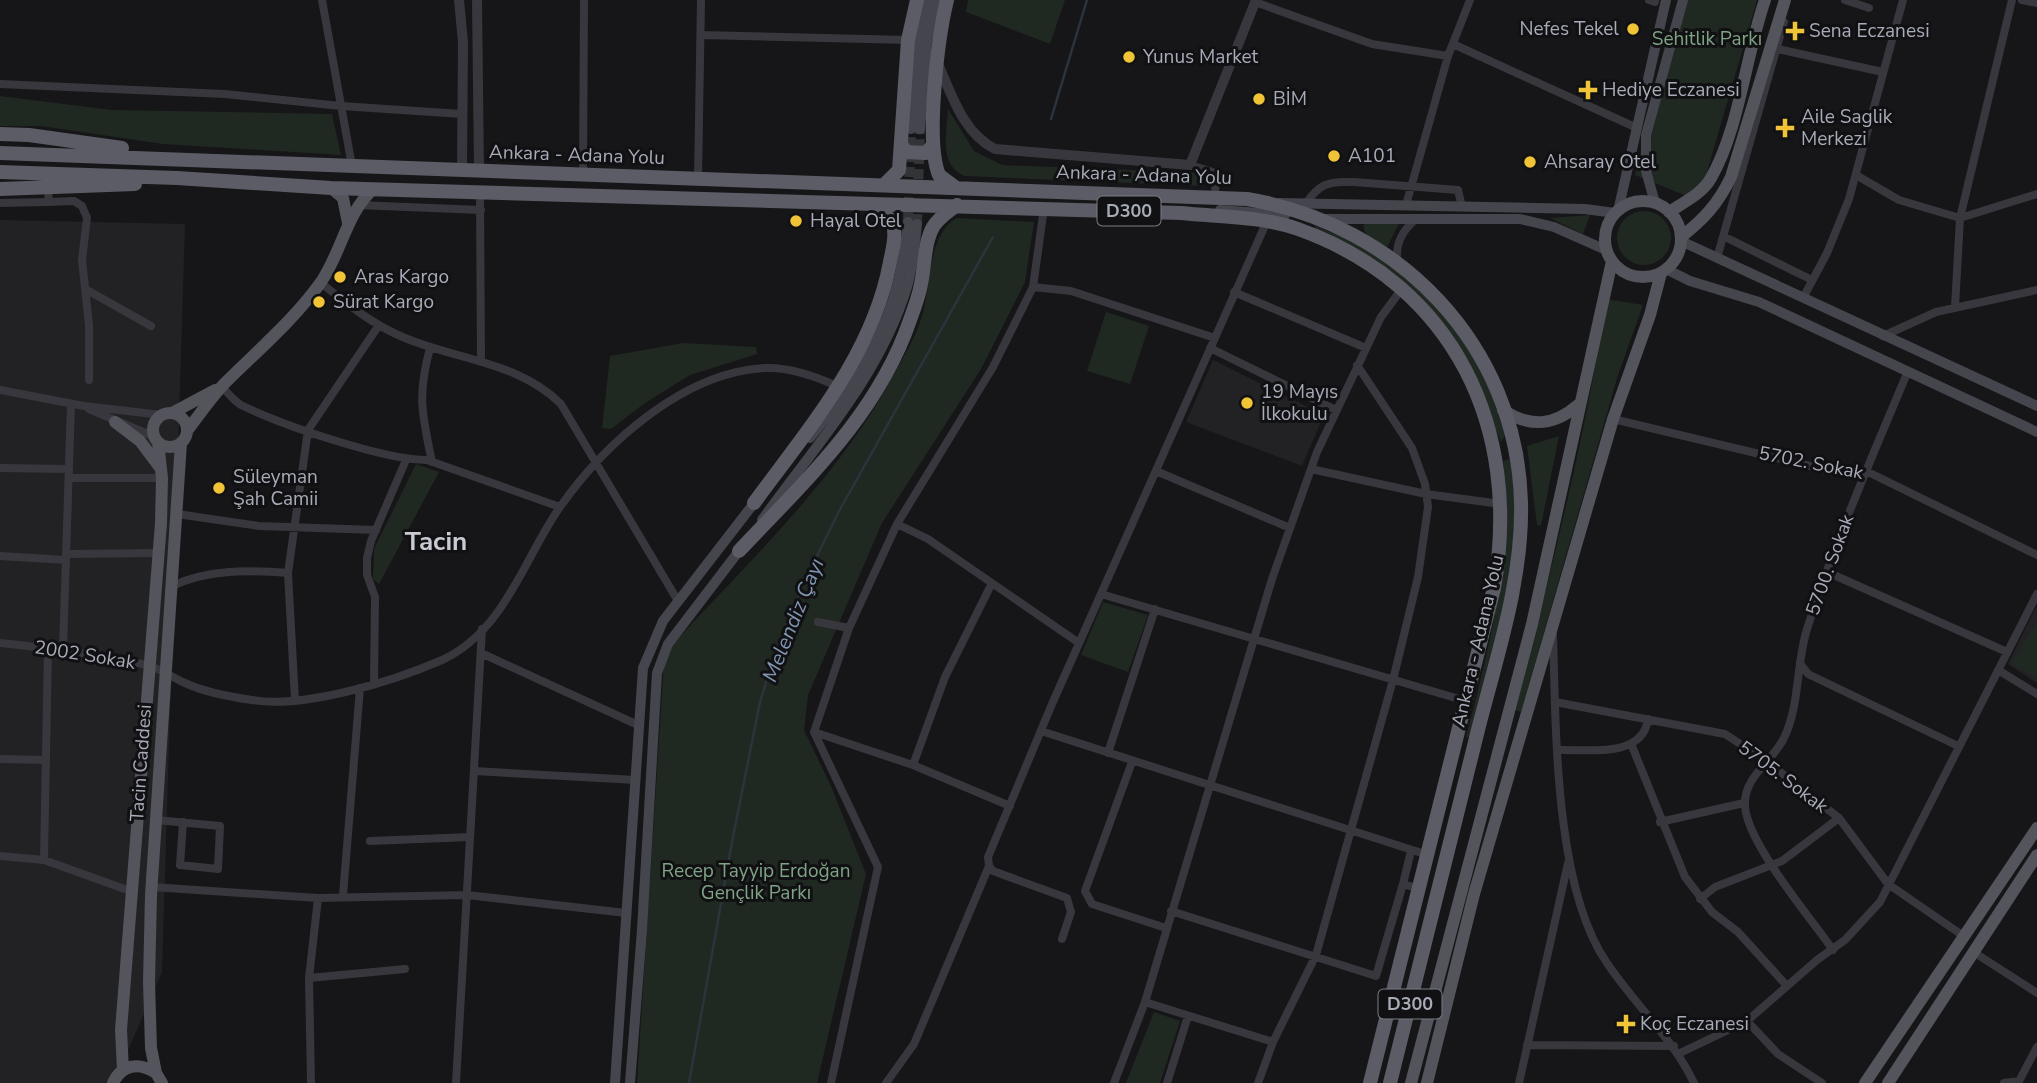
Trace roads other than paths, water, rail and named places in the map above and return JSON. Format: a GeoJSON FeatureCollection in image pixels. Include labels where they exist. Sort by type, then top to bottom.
{"type":"FeatureCollection","features":[{"type":"Feature","properties":{"kind":"highway"},"geometry":{"type":"LineString","coordinates":[[885,184],[900,170],[908,40],[917,0]]}},
{"type":"Feature","properties":{"kind":"highway"},"geometry":{"type":"LineString","coordinates":[[947,0],[937,62],[933,145],[939,175],[955,187]]}},
{"type":"Feature","properties":{"kind":"highway"},"geometry":{"type":"LineString","coordinates":[[0,134],[29,135],[182,158]]}},
{"type":"Feature","properties":{"kind":"highway"},"geometry":{"type":"LineString","coordinates":[[901,144],[906,152],[913,154],[926,153],[933,145]]}},
{"type":"Feature","properties":{"kind":"highway","name":"Ankara - Adana Yolu"},"geometry":{"type":"LineString","coordinates":[[0,153],[1215,197],[1273,203],[1325,219],[1397,260],[1434,296],[1466,336],[1486,369],[1503,410],[1518,471],[1521,502],[1517,567],[1390,1083]]}},
{"type":"Feature","properties":{"kind":"highway","name":"Ankara - Adana Yolu"},"geometry":{"type":"LineString","coordinates":[[0,172],[177,178],[331,188],[1181,213],[1267,221],[1335,245],[1365,261],[1401,290],[1440,331],[1471,381],[1495,449],[1502,504],[1502,534],[1495,579],[1370,1083]]}},
{"type":"Feature","properties":{"kind":"highway"},"geometry":{"type":"LineString","coordinates":[[0,189],[49,195],[177,178]]}},
{"type":"Feature","properties":{"kind":"highway"},"geometry":{"type":"LineString","coordinates":[[754,503],[860,351],[876,316],[894,243],[892,223],[868,203]]}},
{"type":"Feature","properties":{"kind":"highway"},"geometry":{"type":"LineString","coordinates":[[739,551],[817,471],[870,401],[897,355],[910,321],[934,226],[957,205]]}},
{"type":"Feature","properties":{"kind":"main road"},"geometry":{"type":"LineString","coordinates":[[928,0],[919,42],[915,129],[927,41],[937,0]]}},
{"type":"Feature","properties":{"kind":"main road"},"geometry":{"type":"LineString","coordinates":[[1656,203],[1646,171],[1646,135],[1683,0]]}},
{"type":"Feature","properties":{"kind":"main road"},"geometry":{"type":"LineString","coordinates":[[1669,212],[1699,193],[1711,178],[1726,141],[1765,0]]}},
{"type":"Feature","properties":{"kind":"main road"},"geometry":{"type":"LineString","coordinates":[[1681,239],[1709,215],[1720,201],[1731,177],[1785,0]]}},
{"type":"Feature","properties":{"kind":"main road"},"geometry":{"type":"LineString","coordinates":[[1411,1083],[1532,624],[1609,256],[1606,231],[1616,212],[1637,128],[1657,1]]}},
{"type":"Feature","properties":{"kind":"main road"},"geometry":{"type":"LineString","coordinates":[[331,188],[343,198],[348,223]]}},
{"type":"Feature","properties":{"kind":"main road"},"geometry":{"type":"LineString","coordinates":[[222,387],[167,414],[154,427],[157,439],[172,447],[181,443],[187,430],[222,387],[320,282],[340,248],[357,205],[373,188]]}},
{"type":"Feature","properties":{"kind":"main road"},"geometry":{"type":"LineString","coordinates":[[1273,203],[1585,209],[1616,212],[1632,203],[1656,203],[1669,212],[1678,225],[1681,239],[1677,256],[1664,271],[1613,419],[1474,894],[1427,1083]]}},
{"type":"Feature","properties":{"kind":"main road"},"geometry":{"type":"LineString","coordinates":[[1181,213],[1250,210],[1325,219],[1520,219],[1554,227],[1609,256],[1623,272],[1638,277],[1664,271],[1759,302],[2037,432]]}},
{"type":"Feature","properties":{"kind":"main road"},"geometry":{"type":"LineString","coordinates":[[615,1083],[643,668],[663,621],[754,503],[847,392],[869,356],[887,320],[900,283],[913,223],[908,286],[876,361],[739,551],[668,644],[657,673],[642,930],[629,1083]]}},
{"type":"Feature","properties":{"kind":"main road"},"geometry":{"type":"LineString","coordinates":[[1681,239],[2037,406]]}},
{"type":"Feature","properties":{"kind":"main road"},"geometry":{"type":"LineString","coordinates":[[1503,410],[1530,423],[1549,422],[1565,416],[1579,404]]}},
{"type":"Feature","properties":{"kind":"main road"},"geometry":{"type":"LineString","coordinates":[[167,414],[185,421],[187,430]]}},
{"type":"Feature","properties":{"kind":"main road"},"geometry":{"type":"LineString","coordinates":[[115,422],[139,442],[162,474]]}},
{"type":"Feature","properties":{"kind":"main road","name":"Tacin Caddesi"},"geometry":{"type":"LineString","coordinates":[[123,1070],[121,1030],[159,553],[162,474],[157,439]]}},
{"type":"Feature","properties":{"kind":"main road","name":"Tacin Caddesi"},"geometry":{"type":"LineString","coordinates":[[163,1080],[149,982],[152,887],[181,443]]}},
{"type":"Feature","properties":{"kind":"main road"},"geometry":{"type":"LineString","coordinates":[[1866,1083],[2037,828]]}},
{"type":"Feature","properties":{"kind":"main road"},"geometry":{"type":"LineString","coordinates":[[1888,1083],[2036,858]]}},
{"type":"Feature","properties":{"kind":"main road"},"geometry":{"type":"LineString","coordinates":[[113,1083],[123,1070],[134,1065],[146,1066],[163,1080]]}},
{"type":"Feature","properties":{"kind":"street"},"geometry":{"type":"LineString","coordinates":[[322,0],[352,166]]}},
{"type":"Feature","properties":{"kind":"street"},"geometry":{"type":"LineString","coordinates":[[459,0],[463,42],[462,171]]}},
{"type":"Feature","properties":{"kind":"street"},"geometry":{"type":"LineString","coordinates":[[477,0],[479,171]]}},
{"type":"Feature","properties":{"kind":"street"},"geometry":{"type":"LineString","coordinates":[[583,174],[584,0]]}},
{"type":"Feature","properties":{"kind":"street"},"geometry":{"type":"LineString","coordinates":[[698,178],[701,0]]}},
{"type":"Feature","properties":{"kind":"street"},"geometry":{"type":"LineString","coordinates":[[1406,205],[1448,56],[1470,0]]}},
{"type":"Feature","properties":{"kind":"street"},"geometry":{"type":"LineString","coordinates":[[1717,258],[1791,0]]}},
{"type":"Feature","properties":{"kind":"street"},"geometry":{"type":"LineString","coordinates":[[1846,0],[1869,8]]}},
{"type":"Feature","properties":{"kind":"street"},"geometry":{"type":"LineString","coordinates":[[1803,298],[1840,225],[1856,176],[1903,0]]}},
{"type":"Feature","properties":{"kind":"street"},"geometry":{"type":"LineString","coordinates":[[1955,307],[1960,218],[2012,0]]}},
{"type":"Feature","properties":{"kind":"street"},"geometry":{"type":"LineString","coordinates":[[2022,0],[2037,3]]}},
{"type":"Feature","properties":{"kind":"street"},"geometry":{"type":"LineString","coordinates":[[1190,165],[1256,1],[1372,44],[1448,56]]}},
{"type":"Feature","properties":{"kind":"street"},"geometry":{"type":"LineString","coordinates":[[701,35],[908,40]]}},
{"type":"Feature","properties":{"kind":"street"},"geometry":{"type":"LineString","coordinates":[[1453,44],[1637,128]]}},
{"type":"Feature","properties":{"kind":"street"},"geometry":{"type":"LineString","coordinates":[[1777,49],[1882,72]]}},
{"type":"Feature","properties":{"kind":"street"},"geometry":{"type":"LineString","coordinates":[[937,62],[967,126],[981,142],[995,149],[1190,165],[1216,173],[1215,197]]}},
{"type":"Feature","properties":{"kind":"street"},"geometry":{"type":"LineString","coordinates":[[0,84],[225,94],[341,106],[462,114]]}},
{"type":"Feature","properties":{"kind":"street"},"geometry":{"type":"LineString","coordinates":[[1856,176],[1899,200],[1960,218],[2037,194]]}},
{"type":"Feature","properties":{"kind":"street"},"geometry":{"type":"LineString","coordinates":[[1306,203],[1315,190],[1329,181],[1458,190],[1462,207]]}},
{"type":"Feature","properties":{"kind":"street"},"geometry":{"type":"LineString","coordinates":[[480,192],[481,361]]}},
{"type":"Feature","properties":{"kind":"street"},"geometry":{"type":"LineString","coordinates":[[0,203],[49,195],[74,201],[82,206],[87,218],[82,260],[87,290],[89,380]]}},
{"type":"Feature","properties":{"kind":"street"},"geometry":{"type":"LineString","coordinates":[[357,205],[481,210]]}},
{"type":"Feature","properties":{"kind":"street"},"geometry":{"type":"LineString","coordinates":[[831,1083],[878,867],[814,732],[849,628],[897,523],[993,366],[1033,287],[1044,208]]}},
{"type":"Feature","properties":{"kind":"street"},"geometry":{"type":"LineString","coordinates":[[1397,260],[1398,241],[1403,232],[1419,217]]}},
{"type":"Feature","properties":{"kind":"street"},"geometry":{"type":"LineString","coordinates":[[886,1083],[914,1044],[989,866],[988,857],[1041,731],[1267,221]]}},
{"type":"Feature","properties":{"kind":"street"},"geometry":{"type":"LineString","coordinates":[[1725,237],[1812,280]]}},
{"type":"Feature","properties":{"kind":"street"},"geometry":{"type":"LineString","coordinates":[[320,282],[361,316],[379,325],[430,348],[481,361],[543,386],[561,404],[678,601]]}},
{"type":"Feature","properties":{"kind":"street"},"geometry":{"type":"LineString","coordinates":[[1033,287],[1071,291],[1215,338]]}},
{"type":"Feature","properties":{"kind":"street"},"geometry":{"type":"LineString","coordinates":[[87,290],[150,326]]}},
{"type":"Feature","properties":{"kind":"street"},"geometry":{"type":"LineString","coordinates":[[1114,1083],[1145,1002],[1254,637],[1311,469],[1381,317],[1401,290]]}},
{"type":"Feature","properties":{"kind":"street"},"geometry":{"type":"LineString","coordinates":[[1883,335],[1936,312],[2037,290]]}},
{"type":"Feature","properties":{"kind":"street"},"geometry":{"type":"LineString","coordinates":[[1234,292],[1366,348]]}},
{"type":"Feature","properties":{"kind":"street"},"geometry":{"type":"LineString","coordinates":[[295,700],[288,573],[292,527],[308,430],[379,325]]}},
{"type":"Feature","properties":{"kind":"street"},"geometry":{"type":"LineString","coordinates":[[430,348],[422,377],[420,406],[432,462]]}},
{"type":"Feature","properties":{"kind":"street"},"geometry":{"type":"LineString","coordinates":[[1210,348],[1336,410]]}},
{"type":"Feature","properties":{"kind":"street"},"geometry":{"type":"LineString","coordinates":[[1258,1083],[1273,1042],[1316,955],[1393,680],[1418,577],[1428,507],[1412,448],[1357,365]]}},
{"type":"Feature","properties":{"kind":"street","name":"2002 Sokak"},"geometry":{"type":"LineString","coordinates":[[0,643],[63,649],[149,666],[187,684],[254,701],[295,700],[360,688],[443,659],[468,643],[482,629],[523,574],[560,507],[625,434],[668,401],[720,378],[765,368],[810,374],[836,386]]}},
{"type":"Feature","properties":{"kind":"street","name":"5700. Sokak"},"geometry":{"type":"LineString","coordinates":[[1744,803],[1750,783],[1784,738],[1791,719],[1807,629],[1866,471],[1908,371]]}},
{"type":"Feature","properties":{"kind":"street"},"geometry":{"type":"LineString","coordinates":[[222,387],[239,404],[308,430],[407,460],[432,462],[560,507]]}},
{"type":"Feature","properties":{"kind":"street"},"geometry":{"type":"LineString","coordinates":[[0,390],[83,406],[167,414]]}},
{"type":"Feature","properties":{"kind":"street"},"geometry":{"type":"LineString","coordinates":[[63,649],[71,404]]}},
{"type":"Feature","properties":{"kind":"street"},"geometry":{"type":"LineString","coordinates":[[83,406],[157,439]]}},
{"type":"Feature","properties":{"kind":"street","name":"5702. Sokak"},"geometry":{"type":"LineString","coordinates":[[1613,419],[1827,470],[1850,474],[1866,471],[2037,555]]}},
{"type":"Feature","properties":{"kind":"street"},"geometry":{"type":"LineString","coordinates":[[374,683],[376,597],[367,575],[367,558],[376,530],[407,460]]}},
{"type":"Feature","properties":{"kind":"street"},"geometry":{"type":"LineString","coordinates":[[0,468],[69,474],[162,474]]}},
{"type":"Feature","properties":{"kind":"street"},"geometry":{"type":"LineString","coordinates":[[1311,469],[1426,494],[1502,504]]}},
{"type":"Feature","properties":{"kind":"street"},"geometry":{"type":"LineString","coordinates":[[1156,471],[1290,528]]}},
{"type":"Feature","properties":{"kind":"street"},"geometry":{"type":"LineString","coordinates":[[177,514],[259,526],[376,530]]}},
{"type":"Feature","properties":{"kind":"street"},"geometry":{"type":"LineString","coordinates":[[897,523],[928,539],[1079,643]]}},
{"type":"Feature","properties":{"kind":"street"},"geometry":{"type":"LineString","coordinates":[[0,556],[66,557],[159,553]]}},
{"type":"Feature","properties":{"kind":"street"},"geometry":{"type":"LineString","coordinates":[[172,586],[191,577],[233,571],[288,573]]}},
{"type":"Feature","properties":{"kind":"street"},"geometry":{"type":"LineString","coordinates":[[1828,572],[2007,652]]}},
{"type":"Feature","properties":{"kind":"street"},"geometry":{"type":"LineString","coordinates":[[913,765],[945,677],[992,583]]}},
{"type":"Feature","properties":{"kind":"street"},"geometry":{"type":"LineString","coordinates":[[1101,594],[1466,701]]}},
{"type":"Feature","properties":{"kind":"street"},"geometry":{"type":"LineString","coordinates":[[1527,1045],[1677,1050],[1747,1021],[1833,950],[1870,913],[1888,884],[2037,594]]}},
{"type":"Feature","properties":{"kind":"street"},"geometry":{"type":"LineString","coordinates":[[1108,753],[1155,609]]}},
{"type":"Feature","properties":{"kind":"street"},"geometry":{"type":"LineString","coordinates":[[818,622],[849,628]]}},
{"type":"Feature","properties":{"kind":"street"},"geometry":{"type":"LineString","coordinates":[[1553,625],[1557,750],[1569,860],[1588,925],[1606,962],[1677,1050],[1694,1083]]}},
{"type":"Feature","properties":{"kind":"street"},"geometry":{"type":"LineString","coordinates":[[456,1083],[482,629]]}},
{"type":"Feature","properties":{"kind":"street"},"geometry":{"type":"LineString","coordinates":[[44,860],[48,648]]}},
{"type":"Feature","properties":{"kind":"street"},"geometry":{"type":"LineString","coordinates":[[481,653],[638,725]]}},
{"type":"Feature","properties":{"kind":"street"},"geometry":{"type":"LineString","coordinates":[[1800,663],[1808,674],[1958,746]]}},
{"type":"Feature","properties":{"kind":"street"},"geometry":{"type":"LineString","coordinates":[[1997,670],[2037,694]]}},
{"type":"Feature","properties":{"kind":"street"},"geometry":{"type":"LineString","coordinates":[[343,895],[360,688]]}},
{"type":"Feature","properties":{"kind":"street","name":"5705. Sokak"},"geometry":{"type":"LineString","coordinates":[[1555,702],[1726,734],[1766,761],[1839,818],[1888,884],[1965,937]]}},
{"type":"Feature","properties":{"kind":"street"},"geometry":{"type":"LineString","coordinates":[[1557,750],[1632,746],[1642,736],[1648,719]]}},
{"type":"Feature","properties":{"kind":"street"},"geometry":{"type":"LineString","coordinates":[[1041,731],[1428,855]]}},
{"type":"Feature","properties":{"kind":"street"},"geometry":{"type":"LineString","coordinates":[[814,732],[913,765],[1010,806]]}},
{"type":"Feature","properties":{"kind":"street"},"geometry":{"type":"LineString","coordinates":[[1632,746],[1660,822],[1685,877],[1700,899],[1745,940],[1787,986]]}},
{"type":"Feature","properties":{"kind":"street"},"geometry":{"type":"LineString","coordinates":[[0,758],[46,760]]}},
{"type":"Feature","properties":{"kind":"street"},"geometry":{"type":"LineString","coordinates":[[1132,762],[1085,891],[1086,898],[1091,904],[1166,928]]}},
{"type":"Feature","properties":{"kind":"street"},"geometry":{"type":"LineString","coordinates":[[474,771],[636,780]]}},
{"type":"Feature","properties":{"kind":"street"},"geometry":{"type":"LineString","coordinates":[[1660,822],[1744,803],[1747,818],[1758,843],[1833,950]]}},
{"type":"Feature","properties":{"kind":"street"},"geometry":{"type":"LineString","coordinates":[[1700,899],[1715,887],[1774,865],[1839,818]]}},
{"type":"Feature","properties":{"kind":"street"},"geometry":{"type":"LineString","coordinates":[[156,820],[183,822],[220,826],[218,869],[180,865],[183,822]]}},
{"type":"Feature","properties":{"kind":"street"},"geometry":{"type":"LineString","coordinates":[[370,841],[470,837]]}},
{"type":"Feature","properties":{"kind":"street"},"geometry":{"type":"LineString","coordinates":[[1171,911],[1376,976],[1411,851]]}},
{"type":"Feature","properties":{"kind":"street"},"geometry":{"type":"LineString","coordinates":[[0,856],[44,860],[133,892]]}},
{"type":"Feature","properties":{"kind":"street"},"geometry":{"type":"LineString","coordinates":[[1519,1083],[1569,860]]}},
{"type":"Feature","properties":{"kind":"street"},"geometry":{"type":"LineString","coordinates":[[989,866],[1003,876],[1067,898],[1071,912],[1062,939]]}},
{"type":"Feature","properties":{"kind":"street"},"geometry":{"type":"LineString","coordinates":[[1403,884],[1420,889]]}},
{"type":"Feature","properties":{"kind":"street"},"geometry":{"type":"LineString","coordinates":[[152,887],[318,898],[343,895],[467,895],[626,913]]}},
{"type":"Feature","properties":{"kind":"street"},"geometry":{"type":"LineString","coordinates":[[311,1083],[309,978],[318,898]]}},
{"type":"Feature","properties":{"kind":"street"},"geometry":{"type":"LineString","coordinates":[[1975,953],[2037,993]]}},
{"type":"Feature","properties":{"kind":"street"},"geometry":{"type":"LineString","coordinates":[[309,978],[405,969]]}},
{"type":"Feature","properties":{"kind":"street"},"geometry":{"type":"LineString","coordinates":[[1145,1002],[1273,1042]]}},
{"type":"Feature","properties":{"kind":"street"},"geometry":{"type":"LineString","coordinates":[[1167,1083],[1188,1016]]}},
{"type":"Feature","properties":{"kind":"street"},"geometry":{"type":"LineString","coordinates":[[1747,1021],[1778,1054],[1822,1083]]}},
{"type":"Feature","properties":{"kind":"street"},"geometry":{"type":"LineString","coordinates":[[2004,1083],[2019,1082],[2037,1047]]}},
{"type":"Feature","properties":{"kind":"waterway","name":"Melendiz Çayı"},"geometry":{"type":"LineString","coordinates":[[1051,119],[1087,0]]}},
{"type":"Feature","properties":{"kind":"waterway","name":"Melendiz Çayı"},"geometry":{"type":"LineString","coordinates":[[689,1083],[760,702],[776,650],[802,587],[838,513],[993,237]]}},
{"type":"Feature","properties":{"kind":"tunnel"},"geometry":{"type":"LineString","coordinates":[[908,222],[911,129]]}},
{"type":"Feature","properties":{"kind":"tunnel"},"geometry":{"type":"LineString","coordinates":[[917,224],[920,129]]}},
{"type":"Feature","properties":{"kind":"place","name":"Nefes Tekel"},"geometry":{"type":"Point","coordinates":[1633,29]}},
{"type":"Feature","properties":{"kind":"place","name":"Sena Eczanesi"},"geometry":{"type":"Point","coordinates":[1795,31]}},
{"type":"Feature","properties":{"kind":"place","name":"Yunus Market"},"geometry":{"type":"Point","coordinates":[1129,57]}},
{"type":"Feature","properties":{"kind":"place","name":"Hediye Eczanesi"},"geometry":{"type":"Point","coordinates":[1588,90]}},
{"type":"Feature","properties":{"kind":"place","name":"BİM"},"geometry":{"type":"Point","coordinates":[1259,99]}},
{"type":"Feature","properties":{"kind":"place","name":"Aile Saglik Merkezi"},"geometry":{"type":"Point","coordinates":[1785,128]}},
{"type":"Feature","properties":{"kind":"place","name":"A101"},"geometry":{"type":"Point","coordinates":[1334,156]}},
{"type":"Feature","properties":{"kind":"place","name":"Ahsaray Otel"},"geometry":{"type":"Point","coordinates":[1530,162]}},
{"type":"Feature","properties":{"kind":"place","name":"Hayal Otel"},"geometry":{"type":"Point","coordinates":[796,221]}},
{"type":"Feature","properties":{"kind":"place","name":"Aras Kargo"},"geometry":{"type":"Point","coordinates":[340,277]}},
{"type":"Feature","properties":{"kind":"place","name":"Sürat Kargo"},"geometry":{"type":"Point","coordinates":[319,302]}},
{"type":"Feature","properties":{"kind":"place","name":"19 Mayıs İlkokulu"},"geometry":{"type":"Point","coordinates":[1247,403]}},
{"type":"Feature","properties":{"kind":"place","name":"Süleyman Şah Camii"},"geometry":{"type":"Point","coordinates":[219,488]}},
{"type":"Feature","properties":{"kind":"place","name":"Koç Eczanesi"},"geometry":{"type":"Point","coordinates":[1626,1024]}},
{"type":"Feature","properties":{"kind":"district","name":"Tacin"},"geometry":{"type":"Point","coordinates":[436,541]}},
{"type":"Feature","properties":{"kind":"park label","name":"Sehitlik Parkı"},"geometry":{"type":"Point","coordinates":[1707,39]}},
{"type":"Feature","properties":{"kind":"park label","name":"Recep Tayyip Erdoğan Gençlik Parkı"},"geometry":{"type":"Point","coordinates":[756,882]}}]}
